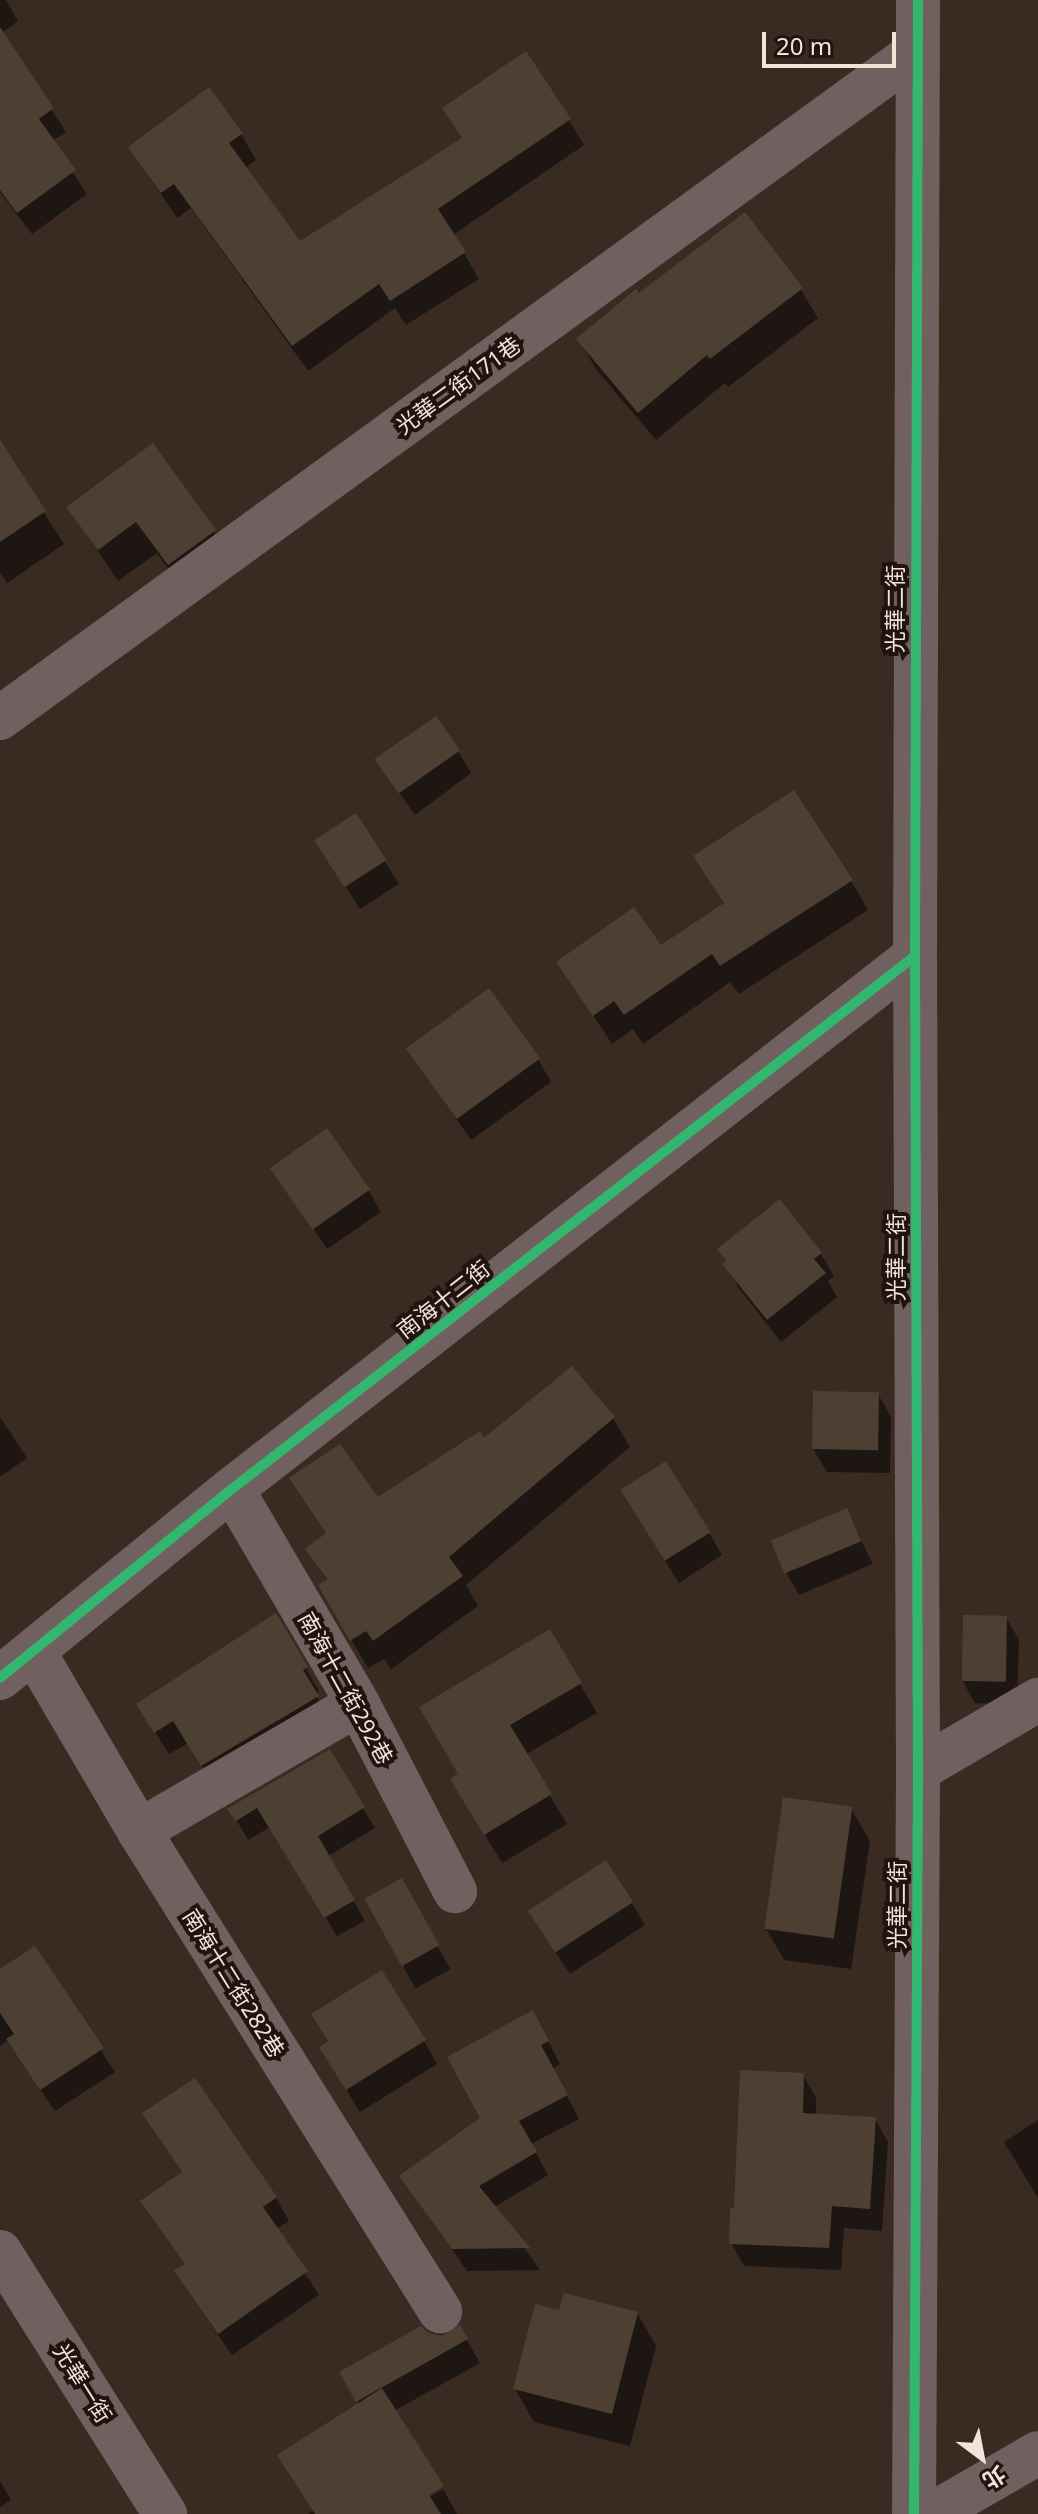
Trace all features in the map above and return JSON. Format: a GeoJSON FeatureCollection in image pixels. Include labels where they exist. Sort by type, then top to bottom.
{"type":"FeatureCollection","features":[{"type":"Feature","properties":{"kind":"street","name":"光華二街"},"geometry":{"type":"LineString","coordinates":[[914,2514],[918,1770],[915,956],[918,0]]}},
{"type":"Feature","properties":{"kind":"street","name":"光華二街171巷"},"geometry":{"type":"LineString","coordinates":[[0,718],[916,52]]}},
{"type":"Feature","properties":{"kind":"street","name":"南海十二街"},"geometry":{"type":"LineString","coordinates":[[0,1678],[232,1489],[915,956]]}},
{"type":"Feature","properties":{"kind":"street","name":"南海十二街292巷"},"geometry":{"type":"LineString","coordinates":[[232,1489],[358,1704],[455,1891]]}},
{"type":"Feature","properties":{"kind":"street","name":"南海十二街282巷"},"geometry":{"type":"LineString","coordinates":[[34,1652],[139,1831],[440,2311]]}},
{"type":"Feature","properties":{"kind":"street"},"geometry":{"type":"LineString","coordinates":[[918,1770],[1038,1700]]}},
{"type":"Feature","properties":{"kind":"street"},"geometry":{"type":"LineString","coordinates":[[139,1831],[358,1704]]}},
{"type":"Feature","properties":{"kind":"street","name":"光華一街"},"geometry":{"type":"LineString","coordinates":[[0,2252],[165,2514]]}},
{"type":"Feature","properties":{"kind":"street"},"geometry":{"type":"LineString","coordinates":[[932,2514],[1038,2453]]}},
{"type":"Feature","properties":{"kind":"building"},"geometry":{"type":"Polygon","coordinates":[[[0,27],[54,108],[39,119],[76,170],[17,213],[0,190],[0,27]]]}},
{"type":"Feature","properties":{"kind":"building"},"geometry":{"type":"Polygon","coordinates":[[[526,51],[571,119],[438,209],[466,252],[390,301],[379,284],[292,346],[174,184],[161,193],[128,147],[209,87],[243,133],[229,143],[300,241],[462,138],[442,108],[526,51]]]}},
{"type":"Feature","properties":{"kind":"building"},"geometry":{"type":"Polygon","coordinates":[[[745,212],[803,288],[710,359],[707,355],[638,413],[576,339],[636,289],[639,293],[745,212]]]}},
{"type":"Feature","properties":{"kind":"building"},"geometry":{"type":"Polygon","coordinates":[[[0,440],[46,511],[0,542],[0,440]]]}},
{"type":"Feature","properties":{"kind":"building"},"geometry":{"type":"Polygon","coordinates":[[[153,443],[216,530],[168,565],[136,522],[98,550],[66,507],[153,443]]]}},
{"type":"Feature","properties":{"kind":"building"},"geometry":{"type":"Polygon","coordinates":[[[436,716],[460,750],[399,793],[375,759],[436,716]]]}},
{"type":"Feature","properties":{"kind":"building"},"geometry":{"type":"Polygon","coordinates":[[[794,790],[853,880],[720,966],[712,954],[624,1015],[614,1001],[593,1016],[556,962],[634,907],[661,945],[724,903],[693,856],[794,790]]]}},
{"type":"Feature","properties":{"kind":"building"},"geometry":{"type":"Polygon","coordinates":[[[356,813],[386,860],[345,887],[314,840],[356,813]]]}},
{"type":"Feature","properties":{"kind":"building"},"geometry":{"type":"Polygon","coordinates":[[[489,988],[540,1058],[457,1119],[406,1049],[489,988]]]}},
{"type":"Feature","properties":{"kind":"building"},"geometry":{"type":"Polygon","coordinates":[[[327,1128],[370,1189],[313,1230],[270,1168],[327,1128]]]}},
{"type":"Feature","properties":{"kind":"building"},"geometry":{"type":"Polygon","coordinates":[[[780,1199],[822,1253],[814,1259],[826,1273],[767,1320],[722,1264],[726,1261],[717,1249],[780,1199]]]}},
{"type":"Feature","properties":{"kind":"building"},"geometry":{"type":"Polygon","coordinates":[[[572,1366],[615,1417],[449,1557],[463,1576],[373,1641],[366,1631],[350,1641],[318,1585],[327,1579],[305,1549],[326,1533],[289,1478],[340,1444],[378,1497],[480,1431],[484,1438],[572,1366]]]}},
{"type":"Feature","properties":{"kind":"building"},"geometry":{"type":"Polygon","coordinates":[[[813,1391],[879,1392],[878,1450],[812,1449],[813,1391]]]}},
{"type":"Feature","properties":{"kind":"building"},"geometry":{"type":"Polygon","coordinates":[[[666,1461],[711,1532],[665,1561],[620,1490],[666,1461]]]}},
{"type":"Feature","properties":{"kind":"building"},"geometry":{"type":"Polygon","coordinates":[[[847,1508],[861,1541],[785,1574],[771,1540],[847,1508]]]}},
{"type":"Feature","properties":{"kind":"building"},"geometry":{"type":"Polygon","coordinates":[[[276,1613],[308,1667],[303,1670],[319,1696],[201,1766],[173,1721],[154,1733],[136,1704],[276,1613]]]}},
{"type":"Feature","properties":{"kind":"building"},"geometry":{"type":"Polygon","coordinates":[[[963,1615],[1007,1616],[1006,1682],[962,1681],[963,1615]]]}},
{"type":"Feature","properties":{"kind":"building"},"geometry":{"type":"Polygon","coordinates":[[[550,1629],[582,1683],[510,1725],[552,1794],[484,1835],[450,1779],[458,1774],[419,1707],[550,1629]]]}},
{"type":"Feature","properties":{"kind":"building"},"geometry":{"type":"Polygon","coordinates":[[[330,1749],[365,1807],[318,1836],[355,1900],[324,1918],[257,1808],[236,1821],[227,1809],[330,1749]]]}},
{"type":"Feature","properties":{"kind":"building"},"geometry":{"type":"Polygon","coordinates":[[[783,1797],[852,1807],[834,1938],[764,1929],[783,1797]]]}},
{"type":"Feature","properties":{"kind":"building"},"geometry":{"type":"Polygon","coordinates":[[[606,1860],[633,1902],[555,1953],[528,1911],[606,1860]]]}},
{"type":"Feature","properties":{"kind":"building"},"geometry":{"type":"Polygon","coordinates":[[[402,1878],[439,1945],[402,1966],[364,1899],[402,1878]]]}},
{"type":"Feature","properties":{"kind":"building"},"geometry":{"type":"Polygon","coordinates":[[[35,1946],[104,2048],[40,2090],[6,2039],[14,2034],[0,2013],[0,1969],[35,1946]]]}},
{"type":"Feature","properties":{"kind":"building"},"geometry":{"type":"Polygon","coordinates":[[[382,1970],[426,2040],[346,2090],[319,2047],[328,2041],[311,2014],[382,1970]]]}},
{"type":"Feature","properties":{"kind":"building"},"geometry":{"type":"Polygon","coordinates":[[[533,2010],[549,2041],[541,2045],[568,2095],[519,2121],[537,2152],[479,2186],[530,2248],[452,2249],[399,2176],[480,2118],[447,2057],[533,2010]]]}},
{"type":"Feature","properties":{"kind":"building"},"geometry":{"type":"Polygon","coordinates":[[[740,2070],[804,2073],[803,2113],[876,2117],[870,2209],[832,2206],[829,2248],[729,2244],[730,2208],[734,2208],[740,2070]]]}},
{"type":"Feature","properties":{"kind":"building"},"geometry":{"type":"Polygon","coordinates":[[[195,2078],[277,2197],[263,2207],[308,2271],[218,2334],[174,2271],[185,2264],[140,2201],[182,2172],[142,2113],[195,2078]]]}},
{"type":"Feature","properties":{"kind":"building"},"geometry":{"type":"Polygon","coordinates":[[[564,2293],[638,2312],[612,2414],[513,2389],[535,2304],[559,2310],[564,2293]]]}},
{"type":"Feature","properties":{"kind":"building"},"geometry":{"type":"Polygon","coordinates":[[[460,2325],[468,2339],[356,2402],[339,2372],[421,2326],[429,2333],[442,2336],[460,2325]]]}},
{"type":"Feature","properties":{"kind":"building"},"geometry":{"type":"Polygon","coordinates":[[[382,2388],[444,2486],[429,2495],[441,2514],[315,2514],[277,2455],[382,2388]]]}},
{"type":"Feature","properties":{"kind":"cycle path"},"geometry":{"type":"LineString","coordinates":[[914,2514],[918,1770],[915,956],[918,0]]}},
{"type":"Feature","properties":{"kind":"cycle path"},"geometry":{"type":"LineString","coordinates":[[0,1678],[232,1489],[915,956]]}}]}
